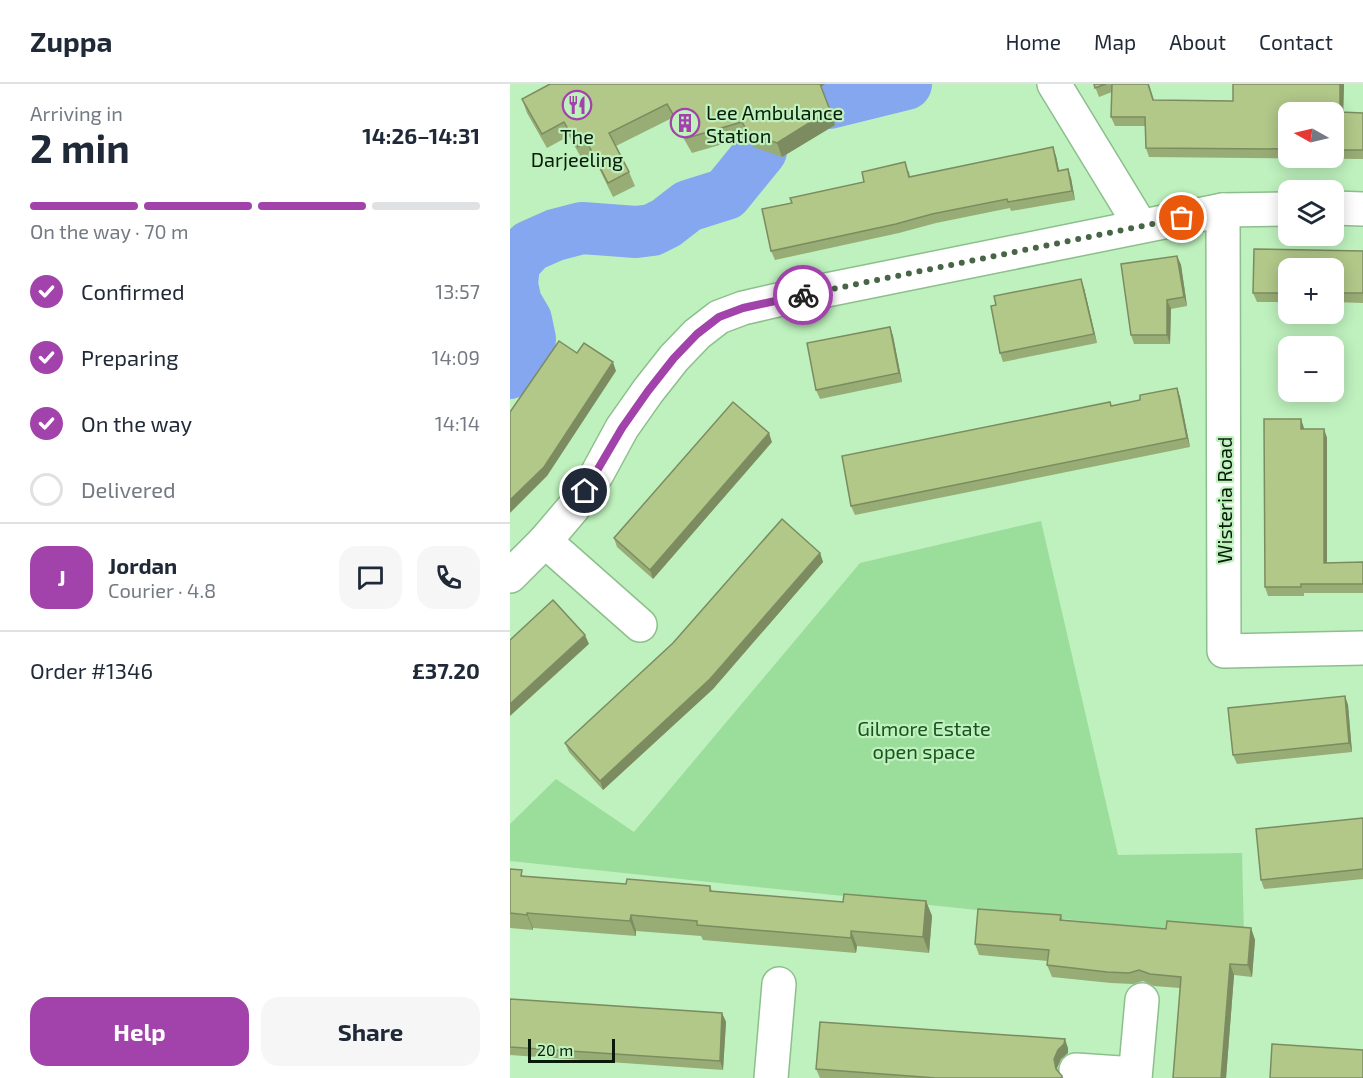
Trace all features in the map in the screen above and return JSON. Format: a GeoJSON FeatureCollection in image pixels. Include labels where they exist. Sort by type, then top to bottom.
{"type":"FeatureCollection","features":[{"type":"Feature","properties":{"kind":"street"},"geometry":{"type":"LineString","coordinates":[[1055,86],[1140,225]]}},
{"type":"Feature","properties":{"kind":"street"},"geometry":{"type":"LineString","coordinates":[[510,576],[545,541],[573,508],[591,483],[622,428],[648,391],[689,342],[719,317],[743,308],[782,299],[1140,225],[1223,210],[1278,208]]}},
{"type":"Feature","properties":{"kind":"street"},"geometry":{"type":"LineString","coordinates":[[1344,208],[1363,209]]}},
{"type":"Feature","properties":{"kind":"street","name":"Wisteria Road"},"geometry":{"type":"LineString","coordinates":[[1223,210],[1224,651],[1363,648]]}},
{"type":"Feature","properties":{"kind":"street"},"geometry":{"type":"LineString","coordinates":[[545,541],[640,625]]}},
{"type":"Feature","properties":{"kind":"street"},"geometry":{"type":"LineString","coordinates":[[771,1078],[779,984]]}},
{"type":"Feature","properties":{"kind":"street"},"geometry":{"type":"LineString","coordinates":[[1076,1070],[1135,1076],[1142,1000]]}},
{"type":"Feature","properties":{"kind":"green space","name":"Gilmore Estate open space"},"geometry":{"type":"Polygon","coordinates":[[[1041,521],[1118,855],[1242,853],[1244,938],[510,861],[510,824],[556,779],[634,832],[860,563],[1041,521]]]}},
{"type":"Feature","properties":{"kind":"building"},"geometry":{"type":"Polygon","coordinates":[[[550,84],[820,84],[830,110],[777,143],[748,133],[742,122],[687,138],[667,104],[609,133],[629,172],[608,183],[587,142],[578,147],[564,122],[542,134],[522,99],[550,84]]]}},
{"type":"Feature","properties":{"kind":"building"},"geometry":{"type":"Polygon","coordinates":[[[1094,84],[1106,84],[1095,88],[1094,84]]]}},
{"type":"Feature","properties":{"kind":"building"},"geometry":{"type":"Polygon","coordinates":[[[1112,84],[1148,84],[1153,100],[1233,101],[1233,84],[1340,84],[1340,102],[1278,102],[1278,149],[1146,148],[1145,117],[1111,117],[1112,84]]]}},
{"type":"Feature","properties":{"kind":"building"},"geometry":{"type":"Polygon","coordinates":[[[1344,112],[1363,113],[1363,150],[1344,150],[1344,112]]]}},
{"type":"Feature","properties":{"kind":"building"},"geometry":{"type":"Polygon","coordinates":[[[1053,147],[1058,171],[1068,169],[1072,191],[1008,202],[1007,199],[771,251],[762,209],[792,203],[790,198],[864,182],[862,172],[905,162],[909,177],[1053,147]]]}},
{"type":"Feature","properties":{"kind":"building"},"geometry":{"type":"Polygon","coordinates":[[[1254,249],[1363,251],[1363,293],[1344,293],[1344,258],[1278,258],[1278,293],[1253,293],[1254,249]]]}},
{"type":"Feature","properties":{"kind":"building"},"geometry":{"type":"Polygon","coordinates":[[[1177,256],[1184,297],[1167,300],[1167,335],[1131,335],[1121,264],[1177,256]]]}},
{"type":"Feature","properties":{"kind":"building"},"geometry":{"type":"Polygon","coordinates":[[[1081,279],[1094,334],[1000,353],[991,306],[996,305],[994,296],[1081,279]]]}},
{"type":"Feature","properties":{"kind":"building"},"geometry":{"type":"Polygon","coordinates":[[[890,327],[899,373],[816,390],[807,343],[890,327]]]}},
{"type":"Feature","properties":{"kind":"building"},"geometry":{"type":"Polygon","coordinates":[[[559,341],[577,353],[584,343],[613,362],[544,467],[510,500],[510,412],[559,341]]]}},
{"type":"Feature","properties":{"kind":"building"},"geometry":{"type":"Polygon","coordinates":[[[1177,388],[1187,438],[851,506],[842,456],[1110,402],[1111,406],[1140,400],[1140,395],[1177,388]]]}},
{"type":"Feature","properties":{"kind":"building"},"geometry":{"type":"Polygon","coordinates":[[[733,402],[769,433],[650,570],[614,538],[733,402]]]}},
{"type":"Feature","properties":{"kind":"building"},"geometry":{"type":"Polygon","coordinates":[[[1264,419],[1301,419],[1301,429],[1324,429],[1324,563],[1363,562],[1363,584],[1301,584],[1301,587],[1265,587],[1264,419]]]}},
{"type":"Feature","properties":{"kind":"building"},"geometry":{"type":"Polygon","coordinates":[[[782,519],[820,553],[710,679],[600,781],[565,743],[673,643],[782,519]]]}},
{"type":"Feature","properties":{"kind":"building"},"geometry":{"type":"Polygon","coordinates":[[[553,600],[585,635],[510,704],[510,640],[553,600]]]}},
{"type":"Feature","properties":{"kind":"building"},"geometry":{"type":"Polygon","coordinates":[[[1345,696],[1349,743],[1233,755],[1228,708],[1345,696]]]}},
{"type":"Feature","properties":{"kind":"building"},"geometry":{"type":"Polygon","coordinates":[[[1363,818],[1363,869],[1261,880],[1256,829],[1363,818]]]}},
{"type":"Feature","properties":{"kind":"building"},"geometry":{"type":"Polygon","coordinates":[[[510,869],[522,870],[521,876],[626,884],[627,879],[710,886],[710,891],[843,902],[844,894],[926,901],[923,937],[851,931],[851,938],[697,925],[697,921],[631,915],[630,921],[510,913],[510,869]]]}},
{"type":"Feature","properties":{"kind":"building"},"geometry":{"type":"Polygon","coordinates":[[[978,909],[1061,915],[1060,920],[1166,929],[1167,921],[1251,928],[1248,965],[1230,964],[1221,1078],[1173,1078],[1181,977],[1150,974],[1139,970],[1129,973],[1107,972],[1047,965],[1049,950],[975,944],[978,909]]]}},
{"type":"Feature","properties":{"kind":"building"},"geometry":{"type":"Polygon","coordinates":[[[510,999],[722,1013],[720,1061],[510,1047],[510,999]]]}},
{"type":"Feature","properties":{"kind":"building"},"geometry":{"type":"Polygon","coordinates":[[[820,1022],[1065,1039],[1054,1059],[1056,1069],[1062,1078],[936,1078],[816,1069],[820,1022]]]}},
{"type":"Feature","properties":{"kind":"building"},"geometry":{"type":"Polygon","coordinates":[[[1272,1044],[1363,1050],[1363,1078],[1270,1078],[1272,1044]]]}},
{"type":"Feature","properties":{"kind":"waterway"},"geometry":{"type":"LineString","coordinates":[[829,103],[906,84]]}},
{"type":"Feature","properties":{"kind":"waterway"},"geometry":{"type":"LineString","coordinates":[[510,373],[528,356],[530,339],[526,320],[516,303],[512,285],[514,263],[530,246],[555,235],[582,228],[636,232],[652,230],[666,223],[688,206],[726,194],[761,151]]}},
{"type":"Feature","properties":{"kind":"way so far"},"geometry":{"type":"LineString","coordinates":[[803,295],[1182,218]]}},
{"type":"Feature","properties":{"kind":"place","name":"The Darjeeling"},"geometry":{"type":"Point","coordinates":[577,105]}},
{"type":"Feature","properties":{"kind":"place","name":"Lee Ambulance Station"},"geometry":{"type":"Point","coordinates":[685,123]}},
{"type":"Feature","properties":{"kind":"route"},"geometry":{"type":"LineString","coordinates":[[585,491],[622,428],[648,391],[697,334],[719,317],[743,308],[803,295]]}}]}
